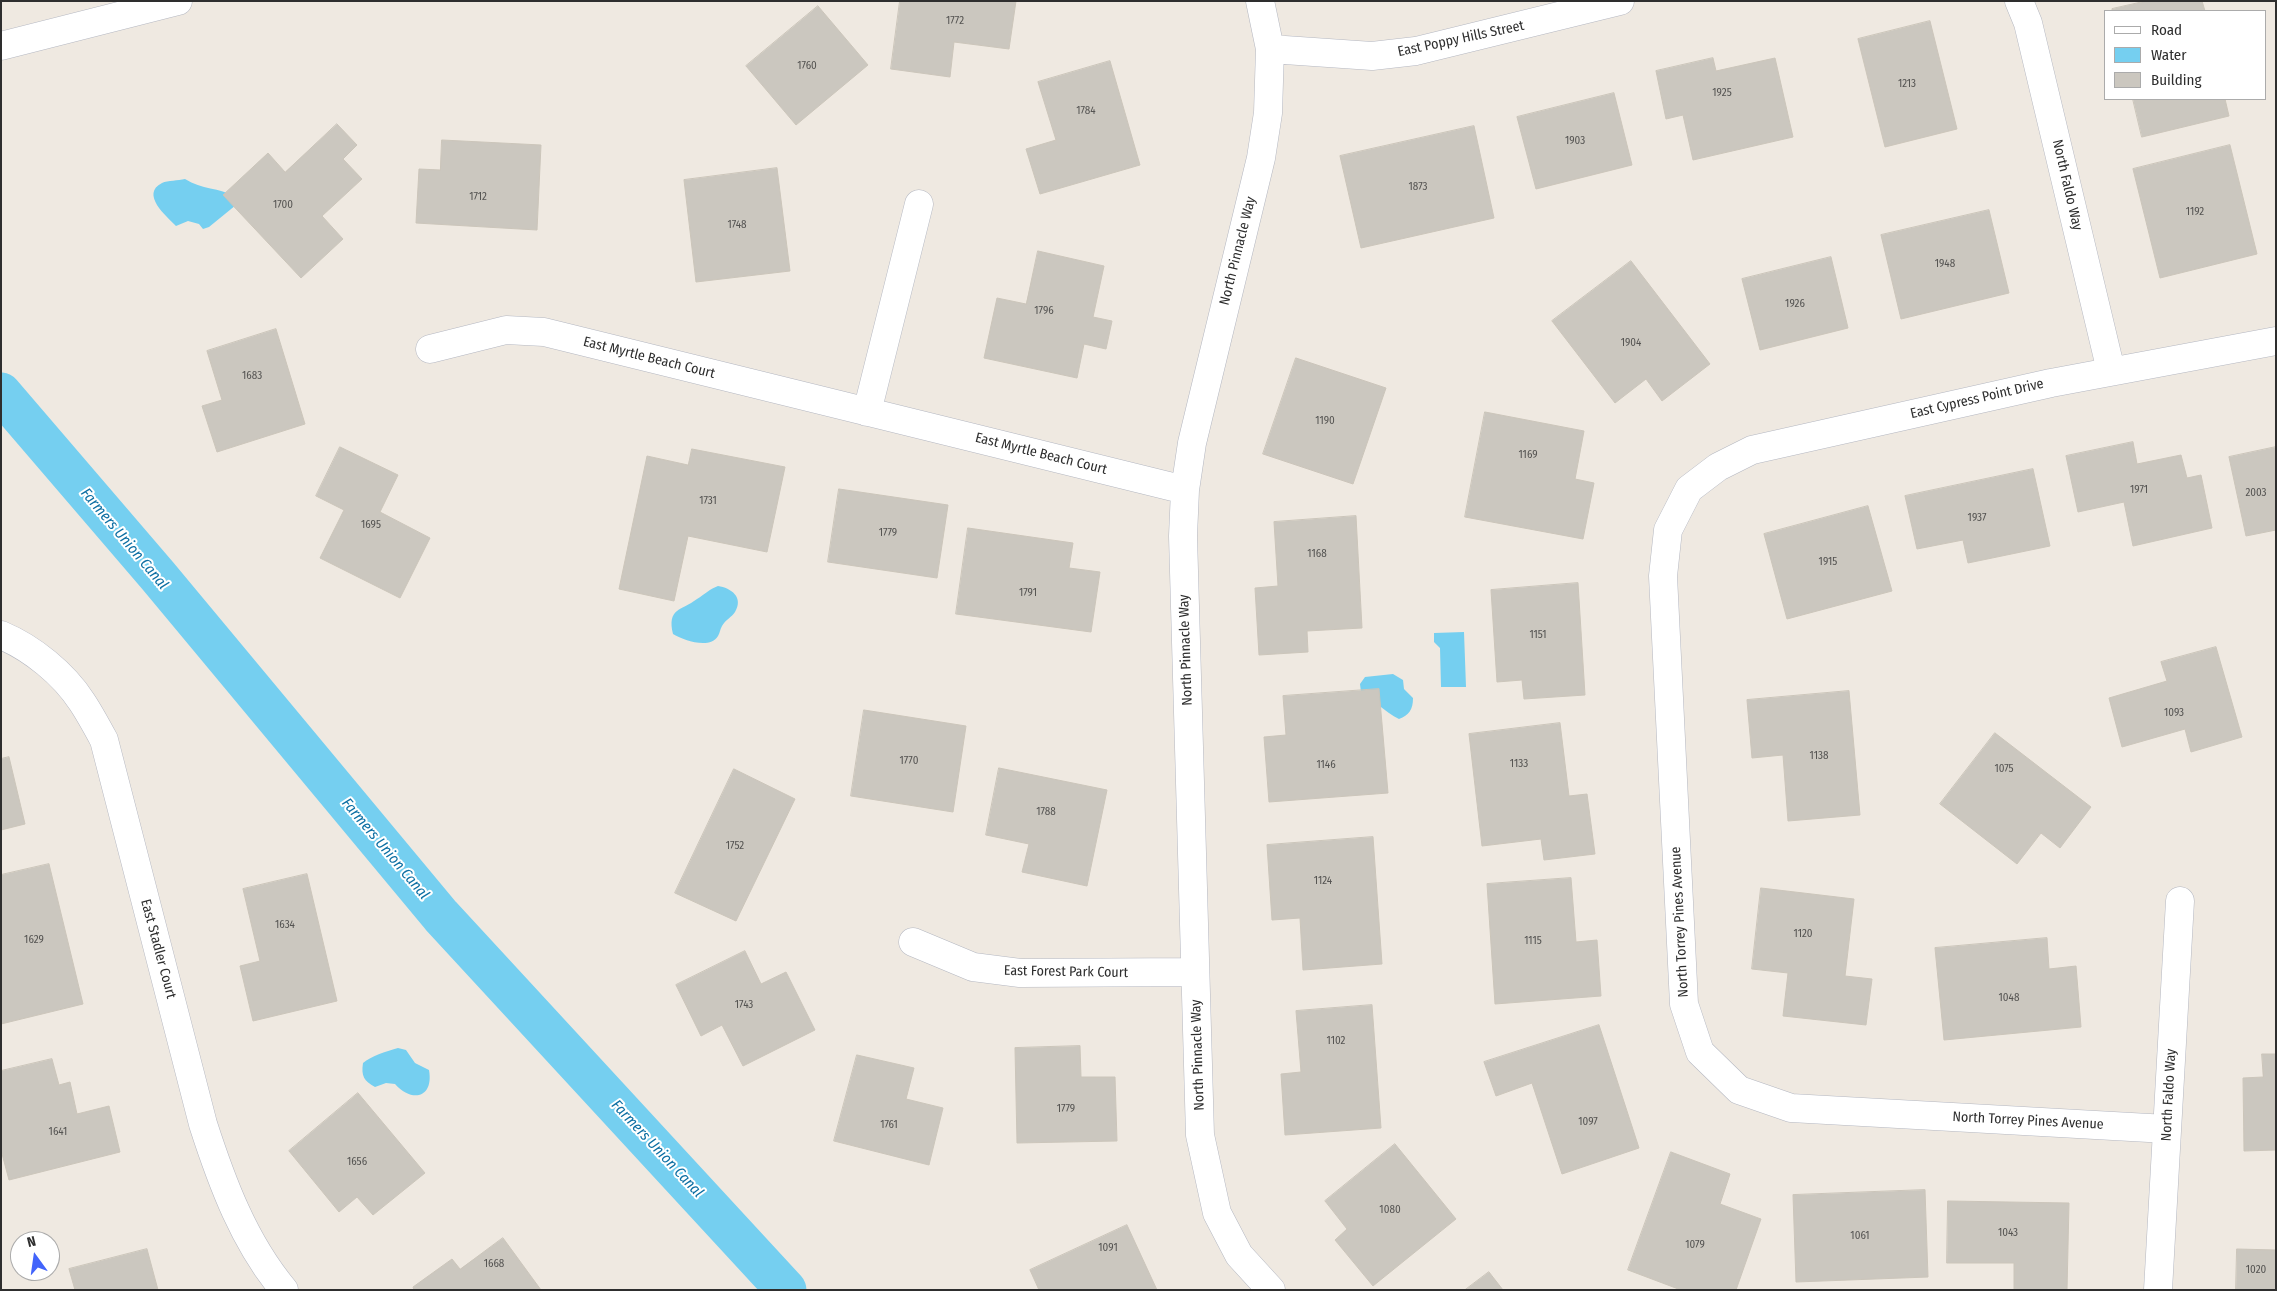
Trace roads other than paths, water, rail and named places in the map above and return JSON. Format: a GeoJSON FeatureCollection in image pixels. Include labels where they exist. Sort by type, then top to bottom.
{"type":"FeatureCollection","features":[{"type":"Feature","properties":{"kind":"street"},"geometry":{"type":"LineString","coordinates":[[1,46],[178,1]]}},
{"type":"Feature","properties":{"kind":"street","name":"North Pinnacle Way"},"geometry":{"type":"LineString","coordinates":[[1260,1],[1270,49],[1268,113],[1261,158],[1192,442],[1185,490],[1182,536],[1200,1135],[1216,1213],[1239,1255],[1270,1290]]}},
{"type":"Feature","properties":{"kind":"street","name":"East Poppy Hills Street"},"geometry":{"type":"LineString","coordinates":[[1270,49],[1372,56],[1416,51],[1620,1]]}},
{"type":"Feature","properties":{"kind":"street","name":"North Faldo Way"},"geometry":{"type":"LineString","coordinates":[[2019,1],[2028,22],[2111,371]]}},
{"type":"Feature","properties":{"kind":"street"},"geometry":{"type":"LineString","coordinates":[[867,412],[919,204]]}},
{"type":"Feature","properties":{"kind":"street","name":"East Myrtle Beach Court"},"geometry":{"type":"LineString","coordinates":[[430,349],[506,330],[544,332],[1185,490]]}},
{"type":"Feature","properties":{"kind":"street","name":"East Cypress Point Drive"},"geometry":{"type":"LineString","coordinates":[[1690,489],[1718,467],[1752,450],[2111,371],[2276,341]]}},
{"type":"Feature","properties":{"kind":"street","name":"North Torrey Pines Avenue"},"geometry":{"type":"LineString","coordinates":[[1690,489],[1668,530],[1663,576],[1684,1004],[1700,1052],[1738,1090],[1791,1108],[2167,1129]]}},
{"type":"Feature","properties":{"kind":"street","name":"East Stadler Court"},"geometry":{"type":"LineString","coordinates":[[1,635],[12,640],[50,666],[82,700],[104,740],[203,1124],[217,1167],[234,1209],[256,1248],[284,1290]]}},
{"type":"Feature","properties":{"kind":"street","name":"North Faldo Way"},"geometry":{"type":"LineString","coordinates":[[2158,1290],[2180,901]]}},
{"type":"Feature","properties":{"kind":"street","name":"East Forest Park Court"},"geometry":{"type":"LineString","coordinates":[[913,942],[973,967],[1020,973],[1195,972]]}},
{"type":"Feature","properties":{"kind":"water"},"geometry":{"type":"Polygon","coordinates":[[[185,179],[191,183],[235,197],[236,205],[209,227],[203,229],[199,224],[188,221],[176,226],[157,205],[154,193],[156,188],[162,183],[185,179]]]}},
{"type":"Feature","properties":{"kind":"water"},"geometry":{"type":"Polygon","coordinates":[[[718,586],[735,594],[738,602],[735,612],[723,624],[719,635],[714,640],[703,643],[683,639],[673,634],[672,619],[677,611],[718,586]]]}},
{"type":"Feature","properties":{"kind":"water"},"geometry":{"type":"Polygon","coordinates":[[[1464,632],[1466,687],[1441,687],[1440,648],[1434,642],[1434,633],[1464,632]]]}},
{"type":"Feature","properties":{"kind":"water"},"geometry":{"type":"Polygon","coordinates":[[[1393,674],[1403,680],[1404,689],[1413,698],[1410,712],[1399,719],[1361,692],[1360,684],[1365,677],[1393,674]]]}},
{"type":"Feature","properties":{"kind":"water"},"geometry":{"type":"Polygon","coordinates":[[[398,1048],[406,1050],[415,1063],[429,1070],[430,1079],[428,1087],[420,1095],[408,1094],[395,1084],[386,1083],[375,1087],[364,1078],[362,1071],[363,1063],[366,1060],[398,1048]]]}},
{"type":"Feature","properties":{"kind":"waterway","name":"Farmers Union Canal"},"geometry":{"type":"LineString","coordinates":[[1,393],[158,576],[441,916],[786,1290]]}}]}
